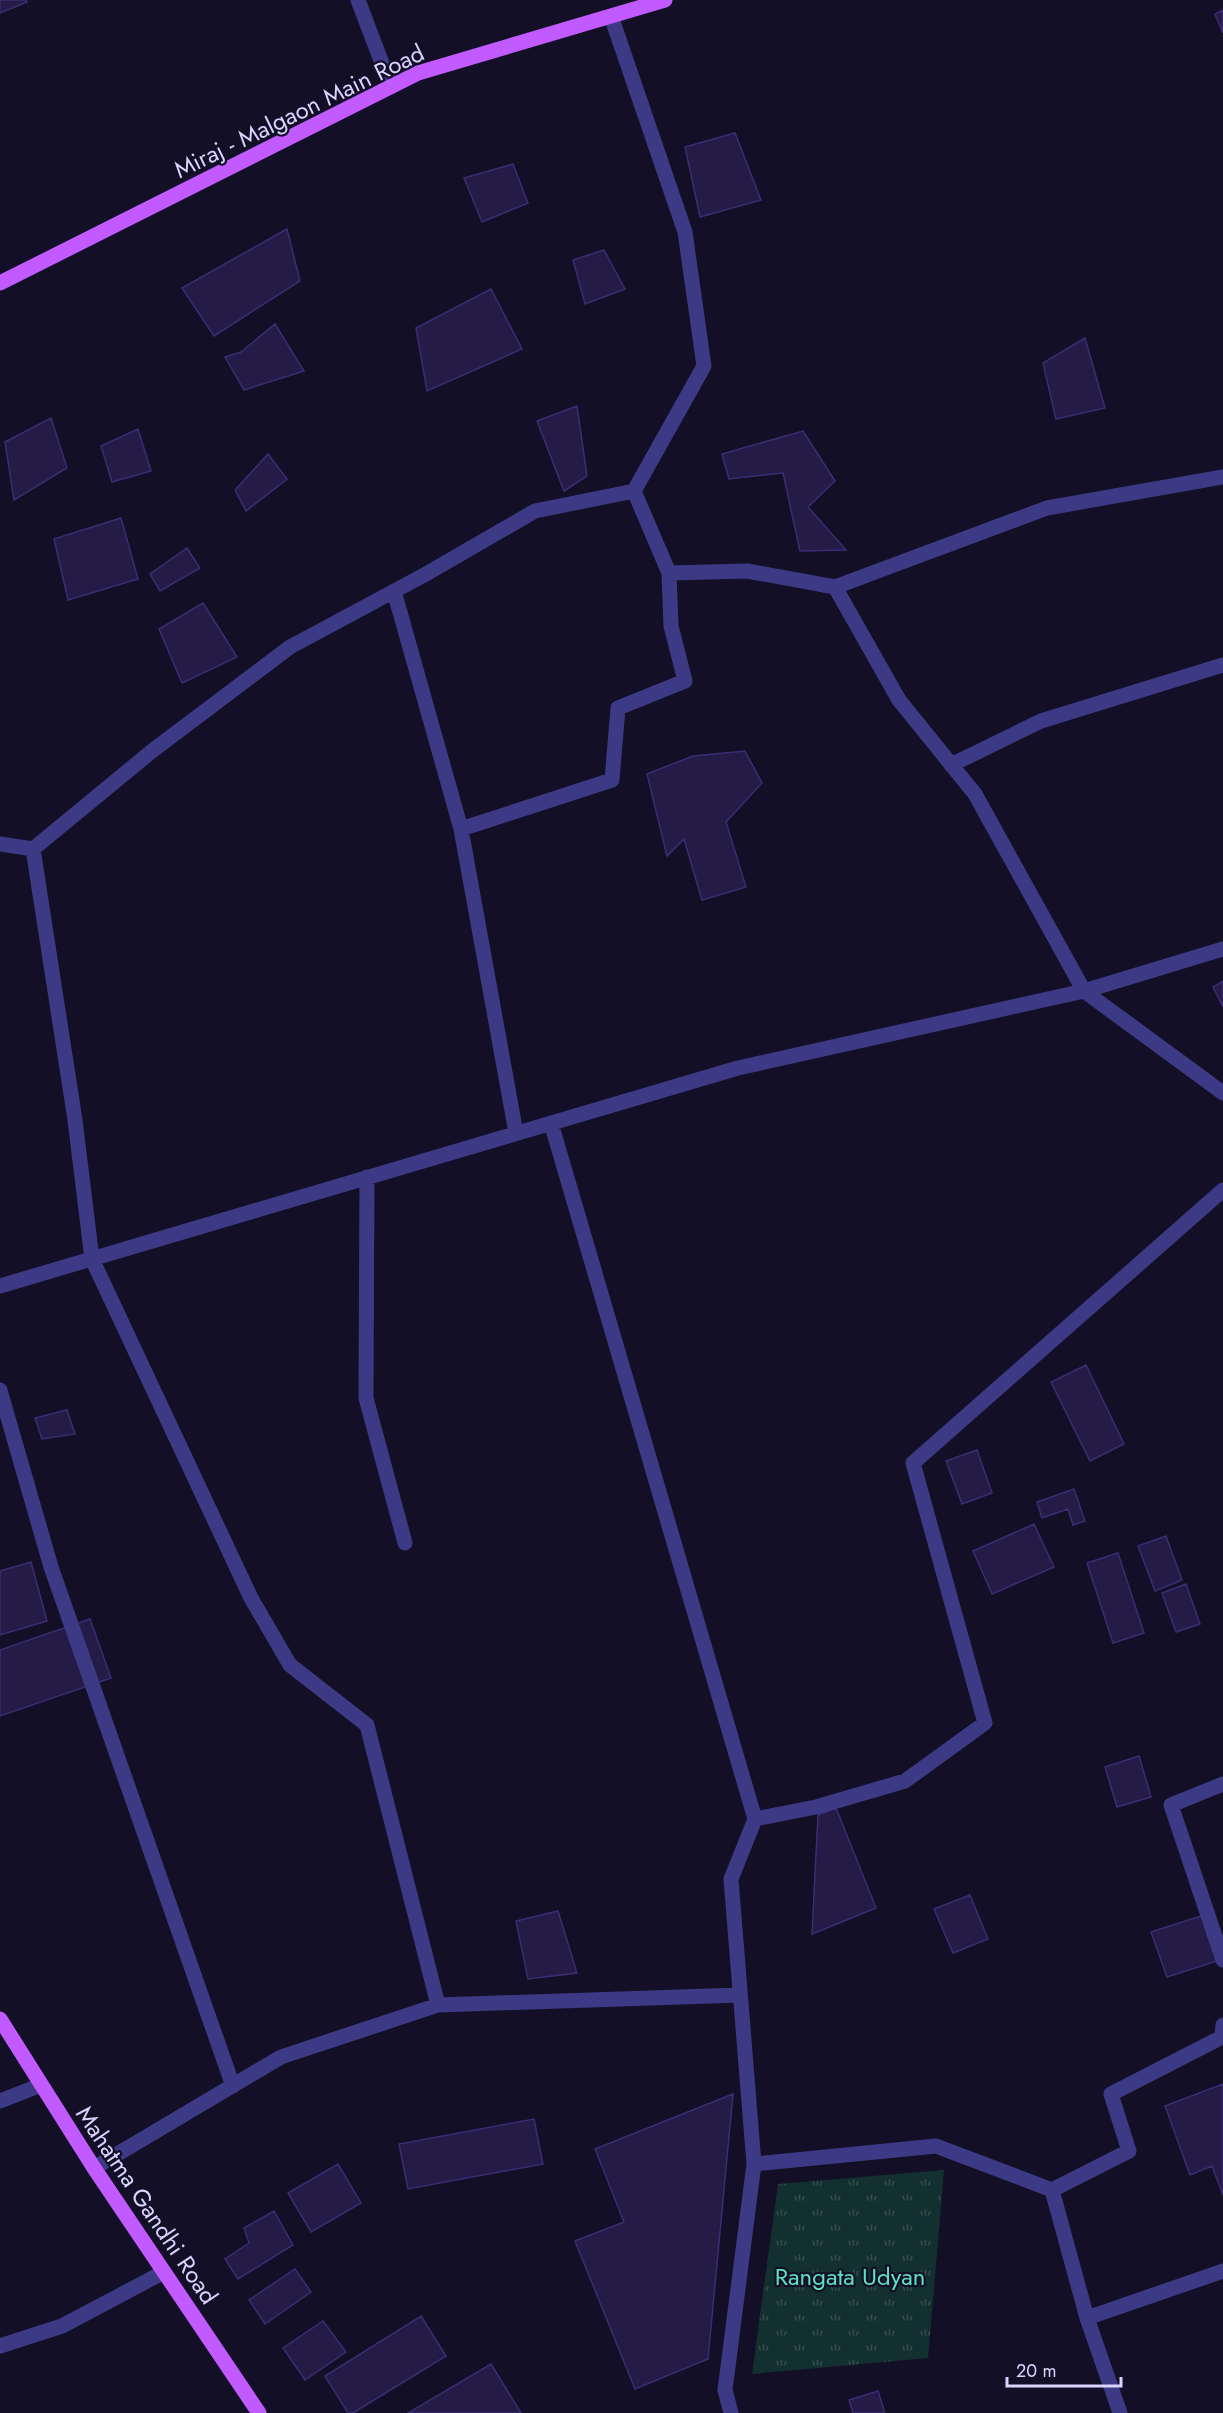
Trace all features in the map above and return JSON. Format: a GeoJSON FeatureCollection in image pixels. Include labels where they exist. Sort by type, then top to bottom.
{"type":"FeatureCollection","features":[{"type":"Feature","properties":{"kind":"main road","name":"Miraj - Malgaon Main Road"},"geometry":{"type":"LineString","coordinates":[[0,283],[418,73],[665,0]]}},
{"type":"Feature","properties":{"kind":"main road","name":"Mahatma Gandhi Road"},"geometry":{"type":"LineString","coordinates":[[0,2019],[94,2168],[259,2413]]}},
{"type":"Feature","properties":{"kind":"street"},"geometry":{"type":"LineString","coordinates":[[357,0],[392,87]]}},
{"type":"Feature","properties":{"kind":"street"},"geometry":{"type":"LineString","coordinates":[[0,844],[33,849],[152,751],[290,647],[535,511],[634,491],[704,366],[685,232],[611,16]]}},
{"type":"Feature","properties":{"kind":"street"},"geometry":{"type":"LineString","coordinates":[[669,573],[747,571],[835,587],[1047,508],[1223,477]]}},
{"type":"Feature","properties":{"kind":"street"},"geometry":{"type":"LineString","coordinates":[[461,829],[612,780],[618,708],[685,681],[671,626],[669,573],[634,491]]}},
{"type":"Feature","properties":{"kind":"street"},"geometry":{"type":"LineString","coordinates":[[835,587],[899,700],[975,794],[1084,991],[1223,1093]]}},
{"type":"Feature","properties":{"kind":"street"},"geometry":{"type":"LineString","coordinates":[[394,591],[461,829],[516,1133]]}},
{"type":"Feature","properties":{"kind":"street"},"geometry":{"type":"LineString","coordinates":[[951,765],[1041,721],[1223,665]]}},
{"type":"Feature","properties":{"kind":"street"},"geometry":{"type":"LineString","coordinates":[[33,849],[75,1120],[92,1259],[251,1598],[290,1665],[367,1725],[438,2005]]}},
{"type":"Feature","properties":{"kind":"street"},"geometry":{"type":"LineString","coordinates":[[0,1286],[738,1068],[1084,991],[1223,950]]}},
{"type":"Feature","properties":{"kind":"street"},"geometry":{"type":"LineString","coordinates":[[551,1123],[755,1819],[731,1879],[754,2164],[725,2390],[731,2413]]}},
{"type":"Feature","properties":{"kind":"street"},"geometry":{"type":"LineString","coordinates":[[367,1177],[366,1398],[405,1543]]}},
{"type":"Feature","properties":{"kind":"street"},"geometry":{"type":"LineString","coordinates":[[755,1819],[816,1807],[904,1781],[985,1723],[913,1463],[1223,1190]]}},
{"type":"Feature","properties":{"kind":"street"},"geometry":{"type":"LineString","coordinates":[[0,1390],[51,1567],[233,2086]]}},
{"type":"Feature","properties":{"kind":"street"},"geometry":{"type":"LineString","coordinates":[[1223,1784],[1171,1805],[1223,1960]]}},
{"type":"Feature","properties":{"kind":"street"},"geometry":{"type":"LineString","coordinates":[[94,2168],[281,2057],[438,2005],[740,1995]]}},
{"type":"Feature","properties":{"kind":"street"},"geometry":{"type":"LineString","coordinates":[[754,2164],[936,2146],[1052,2190],[1129,2151],[1111,2094],[1222,2037],[1223,2025]]}},
{"type":"Feature","properties":{"kind":"street"},"geometry":{"type":"LineString","coordinates":[[0,2101],[41,2085]]}},
{"type":"Feature","properties":{"kind":"street"},"geometry":{"type":"LineString","coordinates":[[1052,2190],[1087,2318],[1120,2413]]}},
{"type":"Feature","properties":{"kind":"street"},"geometry":{"type":"LineString","coordinates":[[1087,2318],[1223,2271]]}},
{"type":"Feature","properties":{"kind":"street"},"geometry":{"type":"LineString","coordinates":[[0,2346],[62,2326],[164,2272]]}},
{"type":"Feature","properties":{"kind":"green space","name":"Rangata Udyan"},"geometry":{"type":"Polygon","coordinates":[[[944,2170],[928,2358],[752,2374],[778,2184],[944,2170]]]}},
{"type":"Feature","properties":{"kind":"building"},"geometry":{"type":"Polygon","coordinates":[[[0,0],[26,0],[27,2],[0,13],[0,0]]]}},
{"type":"Feature","properties":{"kind":"building"},"geometry":{"type":"Polygon","coordinates":[[[1223,10],[1223,33],[1215,14],[1223,10]]]}},
{"type":"Feature","properties":{"kind":"building"},"geometry":{"type":"Polygon","coordinates":[[[735,133],[761,200],[700,217],[685,147],[735,133]]]}},
{"type":"Feature","properties":{"kind":"building"},"geometry":{"type":"Polygon","coordinates":[[[513,164],[528,203],[482,222],[464,178],[513,164]]]}},
{"type":"Feature","properties":{"kind":"building"},"geometry":{"type":"Polygon","coordinates":[[[287,229],[300,281],[214,336],[182,288],[287,229]]]}},
{"type":"Feature","properties":{"kind":"building"},"geometry":{"type":"Polygon","coordinates":[[[604,250],[625,289],[585,304],[573,260],[604,250]]]}},
{"type":"Feature","properties":{"kind":"building"},"geometry":{"type":"Polygon","coordinates":[[[491,289],[522,349],[427,391],[416,328],[491,289]]]}},
{"type":"Feature","properties":{"kind":"building"},"geometry":{"type":"Polygon","coordinates":[[[275,324],[304,371],[244,390],[225,357],[241,352],[275,324]]]}},
{"type":"Feature","properties":{"kind":"building"},"geometry":{"type":"Polygon","coordinates":[[[1085,338],[1105,408],[1056,419],[1043,363],[1085,338]]]}},
{"type":"Feature","properties":{"kind":"building"},"geometry":{"type":"Polygon","coordinates":[[[577,406],[587,476],[564,491],[537,421],[577,406]]]}},
{"type":"Feature","properties":{"kind":"building"},"geometry":{"type":"Polygon","coordinates":[[[51,418],[67,468],[14,500],[5,442],[51,418]]]}},
{"type":"Feature","properties":{"kind":"building"},"geometry":{"type":"Polygon","coordinates":[[[138,429],[151,471],[112,482],[101,446],[138,429]]]}},
{"type":"Feature","properties":{"kind":"building"},"geometry":{"type":"Polygon","coordinates":[[[803,431],[835,481],[808,507],[846,550],[800,551],[783,473],[729,479],[722,454],[803,431]]]}},
{"type":"Feature","properties":{"kind":"building"},"geometry":{"type":"Polygon","coordinates":[[[268,454],[287,479],[246,511],[235,490],[268,454]]]}},
{"type":"Feature","properties":{"kind":"building"},"geometry":{"type":"Polygon","coordinates":[[[121,518],[138,579],[68,600],[54,539],[121,518]]]}},
{"type":"Feature","properties":{"kind":"building"},"geometry":{"type":"Polygon","coordinates":[[[187,548],[200,568],[160,591],[150,574],[187,548]]]}},
{"type":"Feature","properties":{"kind":"building"},"geometry":{"type":"Polygon","coordinates":[[[203,603],[237,657],[182,683],[159,629],[203,603]]]}},
{"type":"Feature","properties":{"kind":"building"},"geometry":{"type":"Polygon","coordinates":[[[745,751],[762,783],[726,822],[746,887],[702,900],[684,839],[667,856],[647,774],[693,756],[745,751]]]}},
{"type":"Feature","properties":{"kind":"building"},"geometry":{"type":"Polygon","coordinates":[[[1223,981],[1223,1007],[1213,987],[1223,981]]]}},
{"type":"Feature","properties":{"kind":"building"},"geometry":{"type":"Polygon","coordinates":[[[1086,1365],[1124,1444],[1090,1461],[1051,1382],[1086,1365]]]}},
{"type":"Feature","properties":{"kind":"building"},"geometry":{"type":"Polygon","coordinates":[[[67,1410],[75,1434],[42,1439],[35,1418],[67,1410]]]}},
{"type":"Feature","properties":{"kind":"building"},"geometry":{"type":"Polygon","coordinates":[[[977,1450],[992,1493],[962,1504],[946,1461],[977,1450]]]}},
{"type":"Feature","properties":{"kind":"building"},"geometry":{"type":"Polygon","coordinates":[[[1074,1489],[1085,1521],[1073,1525],[1068,1509],[1042,1518],[1037,1502],[1074,1489]]]}},
{"type":"Feature","properties":{"kind":"building"},"geometry":{"type":"Polygon","coordinates":[[[1034,1524],[1054,1567],[992,1594],[973,1551],[1034,1524]]]}},
{"type":"Feature","properties":{"kind":"building"},"geometry":{"type":"Polygon","coordinates":[[[1166,1536],[1182,1580],[1155,1591],[1138,1546],[1166,1536]]]}},
{"type":"Feature","properties":{"kind":"building"},"geometry":{"type":"Polygon","coordinates":[[[1118,1553],[1144,1633],[1113,1643],[1087,1563],[1118,1553]]]}},
{"type":"Feature","properties":{"kind":"building"},"geometry":{"type":"Polygon","coordinates":[[[31,1562],[47,1621],[0,1635],[0,1571],[31,1562]]]}},
{"type":"Feature","properties":{"kind":"building"},"geometry":{"type":"Polygon","coordinates":[[[1186,1584],[1200,1624],[1176,1632],[1162,1593],[1186,1584]]]}},
{"type":"Feature","properties":{"kind":"building"},"geometry":{"type":"Polygon","coordinates":[[[90,1619],[111,1678],[0,1716],[0,1650],[90,1619]]]}},
{"type":"Feature","properties":{"kind":"building"},"geometry":{"type":"Polygon","coordinates":[[[1139,1756],[1151,1797],[1117,1807],[1105,1767],[1139,1756]]]}},
{"type":"Feature","properties":{"kind":"building"},"geometry":{"type":"Polygon","coordinates":[[[836,1808],[876,1908],[812,1934],[818,1815],[836,1808]]]}},
{"type":"Feature","properties":{"kind":"building"},"geometry":{"type":"Polygon","coordinates":[[[970,1895],[988,1939],[953,1953],[934,1909],[970,1895]]]}},
{"type":"Feature","properties":{"kind":"building"},"geometry":{"type":"Polygon","coordinates":[[[558,1911],[577,1973],[528,1979],[516,1921],[558,1911]]]}},
{"type":"Feature","properties":{"kind":"building"},"geometry":{"type":"Polygon","coordinates":[[[1201,1916],[1217,1961],[1167,1977],[1151,1932],[1201,1916]]]}},
{"type":"Feature","properties":{"kind":"building"},"geometry":{"type":"Polygon","coordinates":[[[1223,2084],[1223,2195],[1212,2166],[1190,2175],[1165,2106],[1223,2084]]]}},
{"type":"Feature","properties":{"kind":"building"},"geometry":{"type":"Polygon","coordinates":[[[733,2094],[708,2359],[635,2389],[575,2241],[624,2222],[595,2149],[733,2094]]]}},
{"type":"Feature","properties":{"kind":"building"},"geometry":{"type":"Polygon","coordinates":[[[534,2119],[543,2164],[408,2189],[399,2144],[534,2119]]]}},
{"type":"Feature","properties":{"kind":"building"},"geometry":{"type":"Polygon","coordinates":[[[338,2164],[361,2203],[311,2232],[288,2193],[338,2164]]]}},
{"type":"Feature","properties":{"kind":"building"},"geometry":{"type":"Polygon","coordinates":[[[274,2211],[293,2245],[238,2279],[225,2259],[249,2243],[244,2228],[274,2211]]]}},
{"type":"Feature","properties":{"kind":"building"},"geometry":{"type":"Polygon","coordinates":[[[295,2269],[311,2292],[265,2324],[249,2300],[295,2269]]]}},
{"type":"Feature","properties":{"kind":"building"},"geometry":{"type":"Polygon","coordinates":[[[421,2316],[446,2356],[353,2413],[348,2413],[325,2376],[421,2316]]]}},
{"type":"Feature","properties":{"kind":"building"},"geometry":{"type":"Polygon","coordinates":[[[323,2321],[346,2352],[305,2380],[283,2348],[323,2321]]]}},
{"type":"Feature","properties":{"kind":"building"},"geometry":{"type":"Polygon","coordinates":[[[491,2364],[521,2413],[408,2413],[491,2364]]]}},
{"type":"Feature","properties":{"kind":"building"},"geometry":{"type":"Polygon","coordinates":[[[878,2391],[885,2413],[853,2413],[849,2400],[878,2391]]]}}]}
